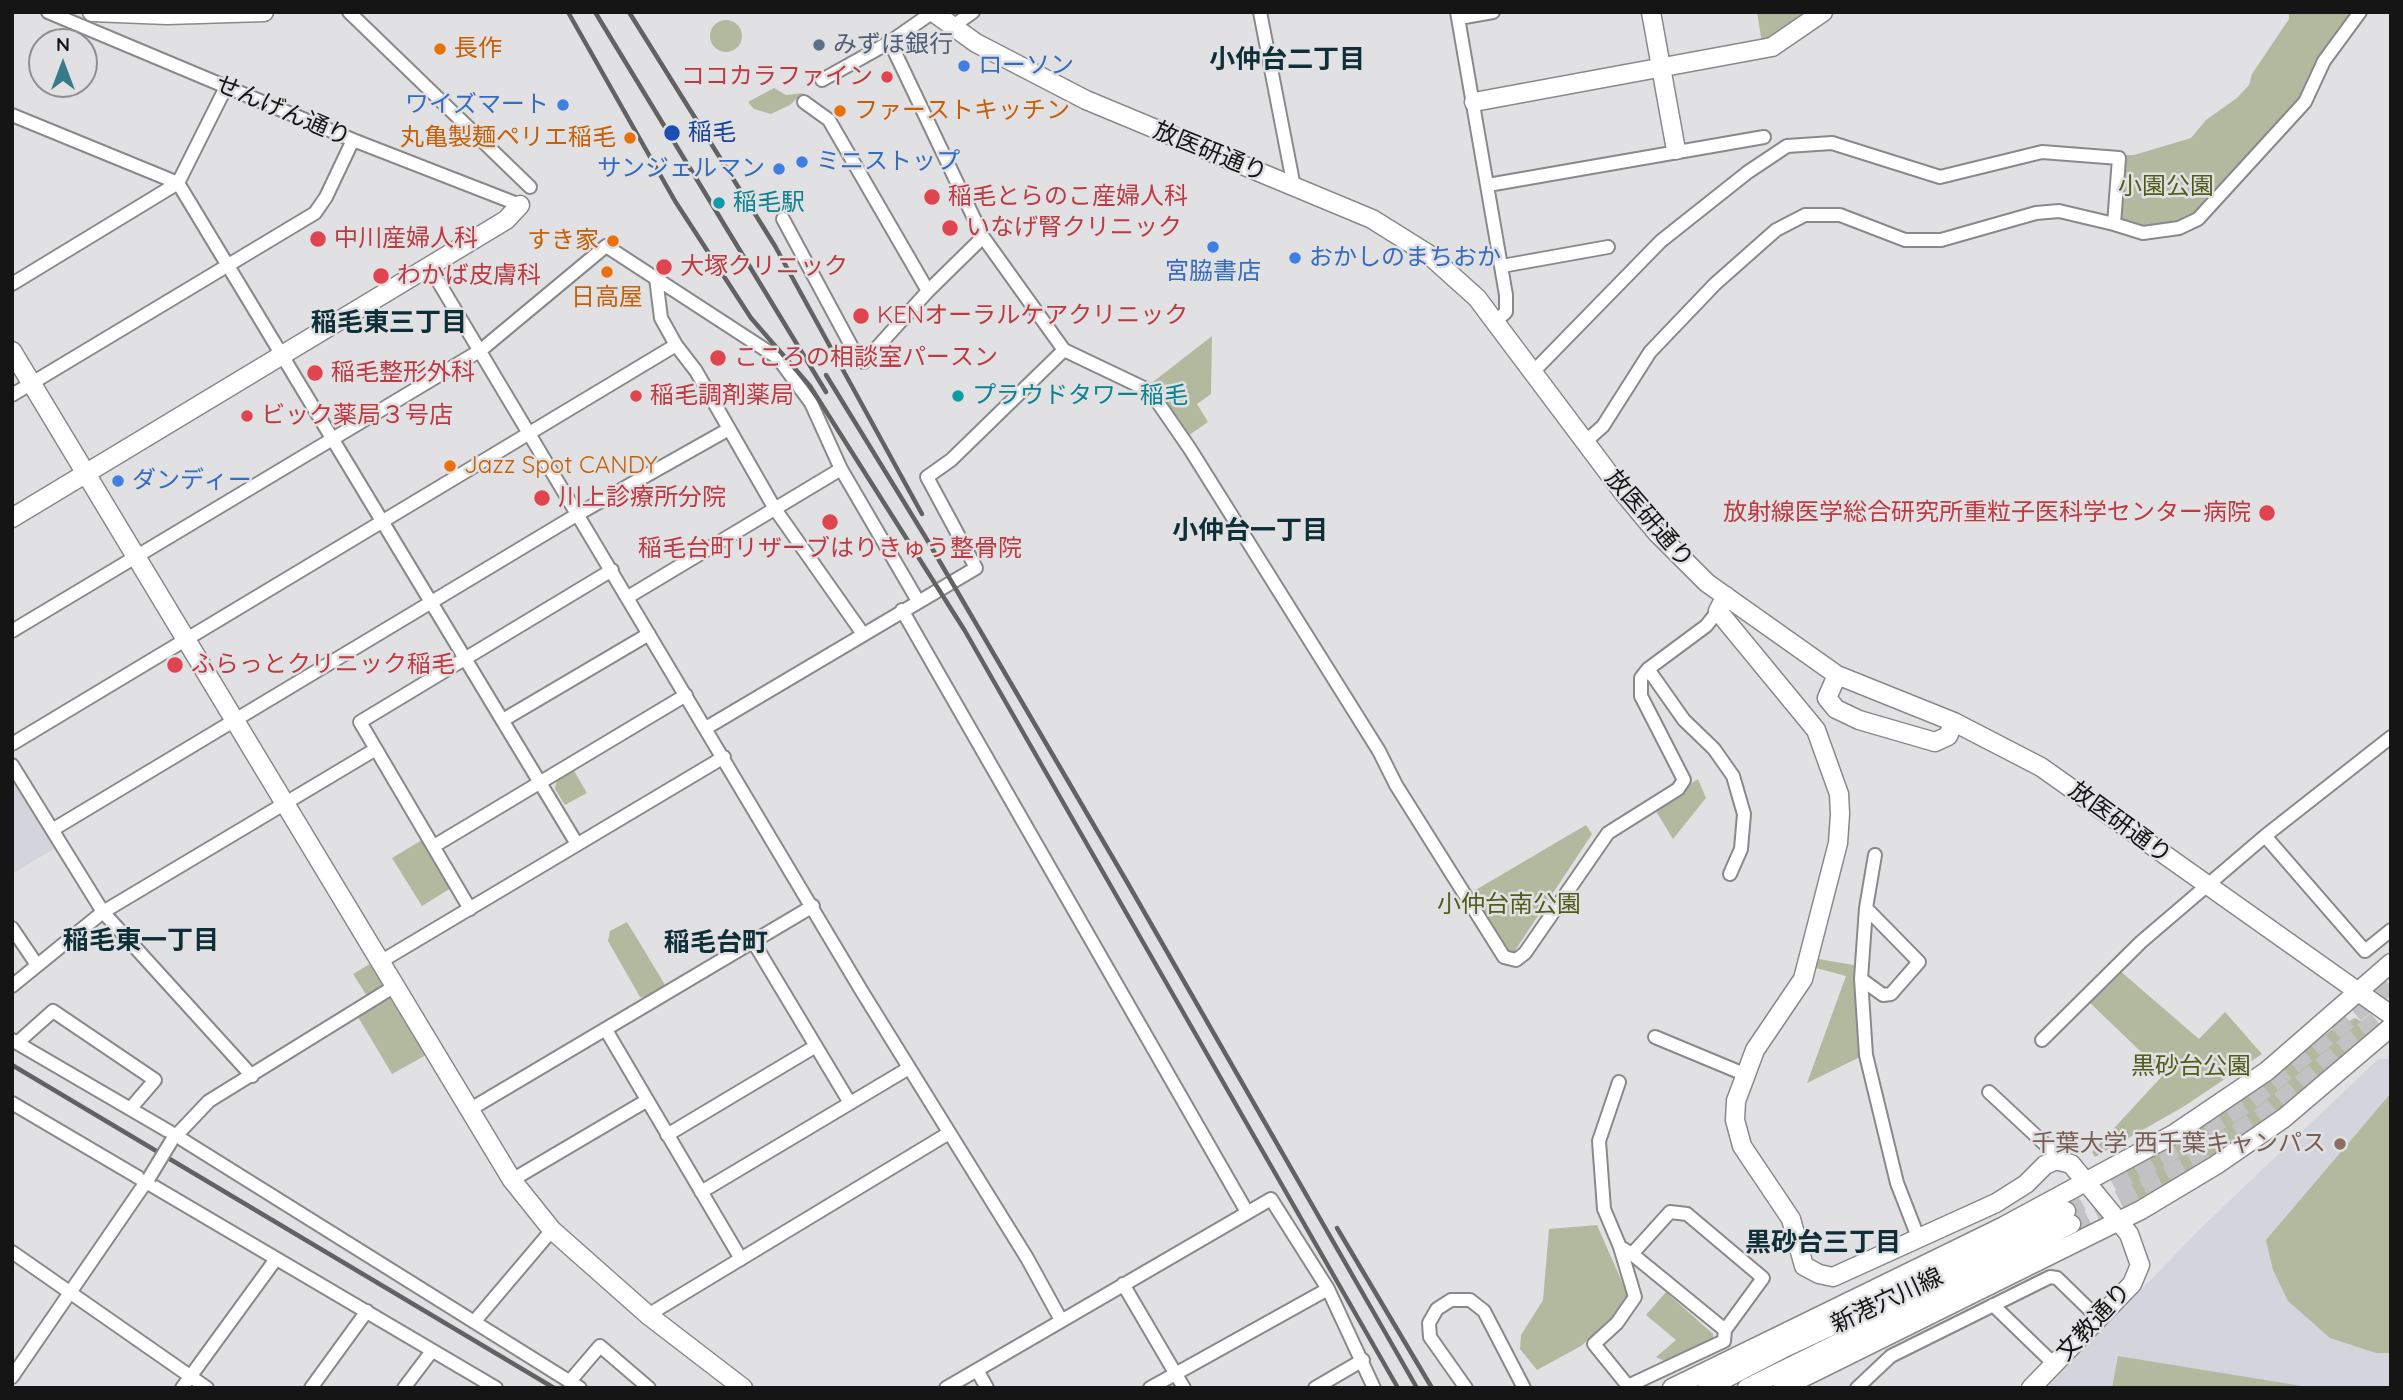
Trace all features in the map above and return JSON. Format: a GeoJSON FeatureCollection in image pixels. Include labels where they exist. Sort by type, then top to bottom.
{"type":"FeatureCollection","features":[{"type":"Feature","properties":{"kind":"street","name":"せんげん通り"},"geometry":{"type":"LineString","coordinates":[[48,12],[353,141],[520,205]]}},
{"type":"Feature","properties":{"kind":"street"},"geometry":{"type":"LineString","coordinates":[[92,12],[167,15],[264,12]]}},
{"type":"Feature","properties":{"kind":"street"},"geometry":{"type":"LineString","coordinates":[[349,12],[530,187]]}},
{"type":"Feature","properties":{"kind":"street"},"geometry":{"type":"LineString","coordinates":[[822,80],[890,42],[933,12]]}},
{"type":"Feature","properties":{"kind":"street","name":"放医研通り"},"geometry":{"type":"LineString","coordinates":[[933,12],[976,43],[1086,100],[1371,219],[1420,249],[1455,276],[1496,321],[1657,533],[1722,603],[1837,675],[1954,722],[2041,767],[2391,1015]]}},
{"type":"Feature","properties":{"kind":"street"},"geometry":{"type":"LineString","coordinates":[[953,26],[973,12]]}},
{"type":"Feature","properties":{"kind":"street"},"geometry":{"type":"LineString","coordinates":[[1260,12],[1294,187]]}},
{"type":"Feature","properties":{"kind":"street"},"geometry":{"type":"LineString","coordinates":[[1493,12],[1458,15],[1507,304],[1506,312],[1496,321]]}},
{"type":"Feature","properties":{"kind":"street"},"geometry":{"type":"LineString","coordinates":[[1651,12],[1676,150]]}},
{"type":"Feature","properties":{"kind":"street"},"geometry":{"type":"LineString","coordinates":[[1474,102],[1772,47],[1822,12]]}},
{"type":"Feature","properties":{"kind":"street"},"geometry":{"type":"LineString","coordinates":[[1586,442],[1603,426],[1650,352],[1715,284],[1776,230],[1805,215],[1840,215],[1906,240],[1941,240],[2036,213],[2060,211],[2143,233],[2179,228],[2198,219],[2305,102],[2324,61],[2360,12]]}},
{"type":"Feature","properties":{"kind":"street"},"geometry":{"type":"LineString","coordinates":[[890,42],[983,237],[1064,350],[1150,391],[1372,739],[1396,785],[1504,957],[1516,960],[1525,953],[1608,833],[1678,789],[1684,780],[1681,769],[1641,696],[1641,678],[1648,669],[1706,626],[1722,603],[1816,730],[1832,770],[1840,814],[1838,843],[1803,979],[1770,1025],[1744,1074],[1736,1101],[1735,1120],[1742,1146],[1791,1219],[1804,1266],[1819,1274],[1833,1277],[1996,1203],[2026,1184],[2045,1165],[2063,1161]]}},
{"type":"Feature","properties":{"kind":"street"},"geometry":{"type":"LineString","coordinates":[[12,284],[178,183],[226,87]]}},
{"type":"Feature","properties":{"kind":"street"},"geometry":{"type":"LineString","coordinates":[[804,102],[828,120],[928,291]]}},
{"type":"Feature","properties":{"kind":"street"},"geometry":{"type":"LineString","coordinates":[[12,115],[178,183],[577,844]]}},
{"type":"Feature","properties":{"kind":"street"},"geometry":{"type":"LineString","coordinates":[[1488,185],[1676,150],[1765,137]]}},
{"type":"Feature","properties":{"kind":"street"},"geometry":{"type":"LineString","coordinates":[[12,395],[315,213],[326,197],[353,141]]}},
{"type":"Feature","properties":{"kind":"street"},"geometry":{"type":"LineString","coordinates":[[1533,372],[1661,241],[1748,172],[1787,146],[1832,143],[1940,177],[2042,152],[2119,158],[2114,224]]}},
{"type":"Feature","properties":{"kind":"street"},"geometry":{"type":"LineString","coordinates":[[12,518],[506,220],[520,205]]}},
{"type":"Feature","properties":{"kind":"street"},"geometry":{"type":"LineString","coordinates":[[783,219],[854,351],[864,362],[928,291],[983,237]]}},
{"type":"Feature","properties":{"kind":"street"},"geometry":{"type":"LineString","coordinates":[[12,631],[481,350],[606,246],[778,358],[811,403],[841,469],[918,601]]}},
{"type":"Feature","properties":{"kind":"street"},"geometry":{"type":"LineString","coordinates":[[1502,266],[1608,247]]}},
{"type":"Feature","properties":{"kind":"street"},"geometry":{"type":"LineString","coordinates":[[429,266],[948,1133],[1027,1258],[1061,1320]]}},
{"type":"Feature","properties":{"kind":"street"},"geometry":{"type":"LineString","coordinates":[[656,278],[661,318],[676,345],[696,371],[775,509],[863,634]]}},
{"type":"Feature","properties":{"kind":"street"},"geometry":{"type":"LineString","coordinates":[[12,744],[676,345]]}},
{"type":"Feature","properties":{"kind":"street"},"geometry":{"type":"LineString","coordinates":[[706,728],[976,568],[927,477],[951,460],[1064,350]]}},
{"type":"Feature","properties":{"kind":"street"},"geometry":{"type":"LineString","coordinates":[[12,351],[283,805],[512,1180],[552,1230],[648,1315],[739,1386]]}},
{"type":"Feature","properties":{"kind":"street"},"geometry":{"type":"LineString","coordinates":[[52,830],[578,514],[729,429]]}},
{"type":"Feature","properties":{"kind":"street"},"geometry":{"type":"LineString","coordinates":[[628,597],[841,469]]}},
{"type":"Feature","properties":{"kind":"street"},"geometry":{"type":"LineString","coordinates":[[470,909],[359,722],[612,570]]}},
{"type":"Feature","properties":{"kind":"street"},"geometry":{"type":"LineString","coordinates":[[902,610],[1247,1212]]}},
{"type":"Feature","properties":{"kind":"street"},"geometry":{"type":"LineString","coordinates":[[503,720],[649,634]]}},
{"type":"Feature","properties":{"kind":"street"},"geometry":{"type":"LineString","coordinates":[[1648,669],[1684,720],[1714,749],[1733,776],[1744,814],[1741,849],[1730,874]]}},
{"type":"Feature","properties":{"kind":"street"},"geometry":{"type":"LineString","coordinates":[[1837,675],[1827,698],[1836,709],[1859,720],[1935,742],[1948,736],[1954,722]]}},
{"type":"Feature","properties":{"kind":"street"},"geometry":{"type":"LineString","coordinates":[[434,846],[686,695]]}},
{"type":"Feature","properties":{"kind":"street"},"geometry":{"type":"LineString","coordinates":[[2042,1040],[2141,942],[2266,836],[2391,737]]}},
{"type":"Feature","properties":{"kind":"street"},"geometry":{"type":"LineString","coordinates":[[12,986],[103,912],[376,749]]}},
{"type":"Feature","properties":{"kind":"street"},"geometry":{"type":"LineString","coordinates":[[380,962],[724,757]]}},
{"type":"Feature","properties":{"kind":"street"},"geometry":{"type":"LineString","coordinates":[[12,765],[103,912],[252,1076]]}},
{"type":"Feature","properties":{"kind":"street"},"geometry":{"type":"LineString","coordinates":[[2266,836],[2365,951],[2391,930]]}},
{"type":"Feature","properties":{"kind":"street"},"geometry":{"type":"LineString","coordinates":[[1875,855],[1866,908],[1861,979],[1866,1055],[1897,1183],[1918,1237]]}},
{"type":"Feature","properties":{"kind":"street"},"geometry":{"type":"LineString","coordinates":[[469,1110],[813,906]]}},
{"type":"Feature","properties":{"kind":"street"},"geometry":{"type":"LineString","coordinates":[[1861,979],[1883,995],[1891,995],[1919,962],[1866,908]]}},
{"type":"Feature","properties":{"kind":"street"},"geometry":{"type":"LineString","coordinates":[[12,928],[37,965]]}},
{"type":"Feature","properties":{"kind":"street"},"geometry":{"type":"LineString","coordinates":[[754,943],[850,1103]]}},
{"type":"Feature","properties":{"kind":"street"},"geometry":{"type":"LineString","coordinates":[[1672,1388],[2004,1226],[2174,1134],[2267,1071],[2391,963]]}},
{"type":"Feature","properties":{"kind":"street"},"geometry":{"type":"LineString","coordinates":[[12,1377],[147,1181],[173,1138],[209,1101],[395,986]]}},
{"type":"Feature","properties":{"kind":"street"},"geometry":{"type":"LineString","coordinates":[[130,1110],[155,1080],[53,1012],[15,1041],[575,1385],[600,1346],[649,1388]]}},
{"type":"Feature","properties":{"kind":"street"},"geometry":{"type":"LineString","coordinates":[[1782,1388],[2119,1222],[2216,1165],[2284,1118],[2391,1027]]}},
{"type":"Feature","properties":{"kind":"street"},"geometry":{"type":"LineString","coordinates":[[606,1030],[741,1259]]}},
{"type":"Feature","properties":{"kind":"street"},"geometry":{"type":"LineString","coordinates":[[1656,1037],[1744,1074]]}},
{"type":"Feature","properties":{"kind":"street"},"geometry":{"type":"LineString","coordinates":[[667,1135],[816,1046]]}},
{"type":"Feature","properties":{"kind":"street"},"geometry":{"type":"LineString","coordinates":[[701,1192],[909,1068]]}},
{"type":"Feature","properties":{"kind":"street"},"geometry":{"type":"LineString","coordinates":[[1619,1082],[1600,1142],[1604,1209],[1626,1251],[1634,1297],[1616,1323],[1594,1344],[1628,1386],[1724,1341],[1725,1330],[1763,1278],[1687,1214],[1670,1212],[1626,1251]]}},
{"type":"Feature","properties":{"kind":"street"},"geometry":{"type":"LineString","coordinates":[[1989,1092],[2063,1161]]}},
{"type":"Feature","properties":{"kind":"street"},"geometry":{"type":"LineString","coordinates":[[512,1180],[646,1101]]}},
{"type":"Feature","properties":{"kind":"street"},"geometry":{"type":"LineString","coordinates":[[12,1103],[496,1388]]}},
{"type":"Feature","properties":{"kind":"street"},"geometry":{"type":"LineString","coordinates":[[648,1315],[948,1133]]}},
{"type":"Feature","properties":{"kind":"street","name":"文教通り"},"geometry":{"type":"LineString","coordinates":[[2031,1388],[2132,1284],[2140,1265],[2135,1245],[2119,1222],[2088,1181],[2071,1164],[2063,1161]]}},
{"type":"Feature","properties":{"kind":"street"},"geometry":{"type":"LineString","coordinates":[[946,1388],[1271,1199],[1328,1289],[1374,1388]]}},
{"type":"Feature","properties":{"kind":"street","name":"新港穴川線"},"geometry":{"type":"LineString","coordinates":[[1707,1388],[1786,1347],[2068,1217],[1972,1278],[1747,1388]]}},
{"type":"Feature","properties":{"kind":"street"},"geometry":{"type":"LineString","coordinates":[[474,1322],[552,1230]]}},
{"type":"Feature","properties":{"kind":"street"},"geometry":{"type":"LineString","coordinates":[[1626,1251],[1725,1330]]}},
{"type":"Feature","properties":{"kind":"street"},"geometry":{"type":"LineString","coordinates":[[12,1252],[207,1388]]}},
{"type":"Feature","properties":{"kind":"street"},"geometry":{"type":"LineString","coordinates":[[182,1388],[276,1259]]}},
{"type":"Feature","properties":{"kind":"street"},"geometry":{"type":"LineString","coordinates":[[1857,1388],[1891,1356],[2050,1277],[2057,1278],[2098,1318]]}},
{"type":"Feature","properties":{"kind":"street"},"geometry":{"type":"LineString","coordinates":[[1123,1284],[1184,1388]]}},
{"type":"Feature","properties":{"kind":"street"},"geometry":{"type":"LineString","coordinates":[[1150,1388],[1328,1289]]}},
{"type":"Feature","properties":{"kind":"street"},"geometry":{"type":"LineString","coordinates":[[1466,1388],[1430,1337],[1429,1323],[1437,1309],[1451,1300],[1470,1300],[1485,1311],[1524,1388]]}},
{"type":"Feature","properties":{"kind":"street"},"geometry":{"type":"LineString","coordinates":[[1993,1305],[2054,1364]]}},
{"type":"Feature","properties":{"kind":"street"},"geometry":{"type":"LineString","coordinates":[[311,1388],[367,1311]]}},
{"type":"Feature","properties":{"kind":"street"},"geometry":{"type":"LineString","coordinates":[[404,1388],[432,1351]]}},
{"type":"Feature","properties":{"kind":"street"},"geometry":{"type":"LineString","coordinates":[[1315,1388],[1363,1360]]}},
{"type":"Feature","properties":{"kind":"street"},"geometry":{"type":"LineString","coordinates":[[977,1370],[987,1388]]}},
{"type":"Feature","properties":{"kind":"shaded area"},"geometry":{"type":"Polygon","coordinates":[[[12,774],[57,847],[12,874],[12,774]]]}},
{"type":"Feature","properties":{"kind":"shaded area","name":"千葉大学 西千葉キャンパス"},"geometry":{"type":"Polygon","coordinates":[[[2378,1059],[2391,1059],[2391,1388],[2046,1388],[2200,1229],[2378,1059]]]}},
{"type":"Feature","properties":{"kind":"green space"},"geometry":{"type":"Polygon","coordinates":[[[1757,12],[1814,12],[1762,43],[1757,12]]]}},
{"type":"Feature","properties":{"kind":"green space","name":"小園公園"},"geometry":{"type":"Polygon","coordinates":[[[2289,12],[2356,12],[2303,101],[2197,216],[2178,225],[2142,230],[2117,222],[2124,155],[2134,155],[2191,138],[2206,120],[2237,98],[2249,85],[2252,74],[2289,19],[2289,12]]]}},
{"type":"Feature","properties":{"kind":"green space"},"geometry":{"type":"Polygon","coordinates":[[[726,20],[737,25],[742,36],[737,47],[726,52],[715,47],[710,36],[715,25],[726,20]]]}},
{"type":"Feature","properties":{"kind":"green space"},"geometry":{"type":"Polygon","coordinates":[[[774,88],[786,95],[803,93],[790,105],[771,114],[754,109],[748,102],[774,88]]]}},
{"type":"Feature","properties":{"kind":"green space"},"geometry":{"type":"Polygon","coordinates":[[[1212,336],[1211,394],[1197,404],[1208,422],[1185,438],[1149,385],[1212,336]]]}},
{"type":"Feature","properties":{"kind":"green space"},"geometry":{"type":"Polygon","coordinates":[[[573,769],[587,793],[565,805],[555,789],[557,778],[573,769]]]}},
{"type":"Feature","properties":{"kind":"green space"},"geometry":{"type":"Polygon","coordinates":[[[1698,779],[1706,798],[1673,839],[1654,808],[1698,779]]]}},
{"type":"Feature","properties":{"kind":"green space","name":"小仲台南公園"},"geometry":{"type":"Polygon","coordinates":[[[1586,825],[1592,834],[1514,952],[1503,951],[1467,895],[1586,825]]]}},
{"type":"Feature","properties":{"kind":"green space"},"geometry":{"type":"Polygon","coordinates":[[[422,840],[451,888],[422,906],[392,858],[422,840]]]}},
{"type":"Feature","properties":{"kind":"green space"},"geometry":{"type":"Polygon","coordinates":[[[627,922],[667,988],[648,999],[640,997],[608,941],[610,931],[627,922]]]}},
{"type":"Feature","properties":{"kind":"green space"},"geometry":{"type":"Polygon","coordinates":[[[1819,959],[1859,966],[1864,1055],[1807,1083],[1846,976],[1816,968],[1819,959]]]}},
{"type":"Feature","properties":{"kind":"green space"},"geometry":{"type":"Polygon","coordinates":[[[373,962],[384,982],[383,987],[367,996],[353,974],[373,962]]]}},
{"type":"Feature","properties":{"kind":"green space","name":"黒砂台公園"},"geometry":{"type":"Polygon","coordinates":[[[2119,970],[2199,1039],[2225,1012],[2262,1054],[2183,1107],[2095,1157],[2092,1152],[2164,1074],[2087,1000],[2119,970]]]}},
{"type":"Feature","properties":{"kind":"green space"},"geometry":{"type":"Polygon","coordinates":[[[390,998],[426,1055],[392,1074],[358,1017],[390,998]]]}},
{"type":"Feature","properties":{"kind":"green space"},"geometry":{"type":"Polygon","coordinates":[[[2355,1018],[2369,1026],[2369,1035],[2297,1098],[2246,1137],[2139,1199],[2118,1172],[2287,1066],[2330,1031],[2355,1018]]]}},
{"type":"Feature","properties":{"kind":"green space"},"geometry":{"type":"Polygon","coordinates":[[[2391,1093],[2391,1353],[2376,1353],[2330,1338],[2288,1301],[2273,1270],[2266,1240],[2391,1093]]]}},
{"type":"Feature","properties":{"kind":"green space"},"geometry":{"type":"Polygon","coordinates":[[[1597,1225],[1629,1298],[1622,1310],[1581,1346],[1537,1370],[1520,1349],[1521,1335],[1543,1300],[1549,1229],[1597,1225]]]}},
{"type":"Feature","properties":{"kind":"green space"},"geometry":{"type":"Polygon","coordinates":[[[1666,1292],[1713,1334],[1713,1341],[1666,1362],[1656,1357],[1676,1340],[1646,1315],[1666,1292]]]}},
{"type":"Feature","properties":{"kind":"green space"},"geometry":{"type":"Polygon","coordinates":[[[2118,1356],[2314,1388],[2112,1388],[2118,1356]]]}},
{"type":"Feature","properties":{"kind":"tunnel"},"geometry":{"type":"LineString","coordinates":[[2066,1211],[2172,1151],[2248,1103],[2391,984]]}},
{"type":"Feature","properties":{"kind":"tunnel"},"geometry":{"type":"LineString","coordinates":[[2071,1224],[2195,1160],[2263,1115],[2391,1008]]}},
{"type":"Feature","properties":{"kind":"railway"},"geometry":{"type":"LineString","coordinates":[[568,12],[675,201],[751,318],[810,386],[965,631],[1398,1388]]}},
{"type":"Feature","properties":{"kind":"railway"},"geometry":{"type":"LineString","coordinates":[[595,12],[826,392]]}},
{"type":"Feature","properties":{"kind":"railway"},"geometry":{"type":"LineString","coordinates":[[629,12],[775,246],[922,514]]}},
{"type":"Feature","properties":{"kind":"railway"},"geometry":{"type":"LineString","coordinates":[[826,375],[926,538],[1127,882],[1417,1388]]}},
{"type":"Feature","properties":{"kind":"railway"},"geometry":{"type":"LineString","coordinates":[[12,1065],[554,1388]]}},
{"type":"Feature","properties":{"kind":"railway"},"geometry":{"type":"LineString","coordinates":[[1337,1228],[1432,1388]]}},
{"type":"Feature","properties":{"kind":"place","name":"みずほ銀行"},"geometry":{"type":"Point","coordinates":[819,45]}},
{"type":"Feature","properties":{"kind":"place","name":"長作"},"geometry":{"type":"Point","coordinates":[440,49]}},
{"type":"Feature","properties":{"kind":"place","name":"ローソン"},"geometry":{"type":"Point","coordinates":[964,66]}},
{"type":"Feature","properties":{"kind":"place","name":"ココカラファイン"},"geometry":{"type":"Point","coordinates":[887,77]}},
{"type":"Feature","properties":{"kind":"place","name":"ワイズマート"},"geometry":{"type":"Point","coordinates":[563,105]}},
{"type":"Feature","properties":{"kind":"place","name":"ファーストキッチン"},"geometry":{"type":"Point","coordinates":[840,111]}},
{"type":"Feature","properties":{"kind":"place","name":"稲毛"},"geometry":{"type":"Point","coordinates":[672,133]}},
{"type":"Feature","properties":{"kind":"place","name":"丸亀製麺ペリエ稲毛"},"geometry":{"type":"Point","coordinates":[630,138]}},
{"type":"Feature","properties":{"kind":"place","name":"ミニストップ"},"geometry":{"type":"Point","coordinates":[802,162]}},
{"type":"Feature","properties":{"kind":"place","name":"サンジェルマン"},"geometry":{"type":"Point","coordinates":[779,169]}},
{"type":"Feature","properties":{"kind":"place","name":"稲毛とらのこ産婦人科"},"geometry":{"type":"Point","coordinates":[932,197]}},
{"type":"Feature","properties":{"kind":"place","name":"稲毛駅"},"geometry":{"type":"Point","coordinates":[719,203]}},
{"type":"Feature","properties":{"kind":"place","name":"いなげ腎クリニック"},"geometry":{"type":"Point","coordinates":[950,228]}},
{"type":"Feature","properties":{"kind":"place","name":"中川産婦人科"},"geometry":{"type":"Point","coordinates":[318,239]}},
{"type":"Feature","properties":{"kind":"place","name":"すき家"},"geometry":{"type":"Point","coordinates":[613,241]}},
{"type":"Feature","properties":{"kind":"place","name":"宮脇書店"},"geometry":{"type":"Point","coordinates":[1213,247]}},
{"type":"Feature","properties":{"kind":"place","name":"おかしのまちおか"},"geometry":{"type":"Point","coordinates":[1295,258]}},
{"type":"Feature","properties":{"kind":"place","name":"大塚クリニック"},"geometry":{"type":"Point","coordinates":[664,267]}},
{"type":"Feature","properties":{"kind":"place","name":"日高屋"},"geometry":{"type":"Point","coordinates":[607,272]}},
{"type":"Feature","properties":{"kind":"place","name":"わかば皮膚科"},"geometry":{"type":"Point","coordinates":[381,276]}},
{"type":"Feature","properties":{"kind":"place","name":"KENオーラルケアクリニック"},"geometry":{"type":"Point","coordinates":[861,316]}},
{"type":"Feature","properties":{"kind":"place","name":"こころの相談室パースン"},"geometry":{"type":"Point","coordinates":[718,358]}},
{"type":"Feature","properties":{"kind":"place","name":"稲毛整形外科"},"geometry":{"type":"Point","coordinates":[315,373]}},
{"type":"Feature","properties":{"kind":"place","name":"稲毛調剤薬局"},"geometry":{"type":"Point","coordinates":[636,396]}},
{"type":"Feature","properties":{"kind":"place","name":"プラウドタワー稲毛"},"geometry":{"type":"Point","coordinates":[958,396]}},
{"type":"Feature","properties":{"kind":"place","name":"ビック薬局３号店"},"geometry":{"type":"Point","coordinates":[247,416]}},
{"type":"Feature","properties":{"kind":"place","name":"Jazz Spot CANDY"},"geometry":{"type":"Point","coordinates":[450,466]}},
{"type":"Feature","properties":{"kind":"place","name":"ダンディー"},"geometry":{"type":"Point","coordinates":[118,481]}},
{"type":"Feature","properties":{"kind":"place","name":"川上診療所分院"},"geometry":{"type":"Point","coordinates":[542,498]}},
{"type":"Feature","properties":{"kind":"place","name":"放射線医学総合研究所重粒子医科学センター病院"},"geometry":{"type":"Point","coordinates":[2267,513]}},
{"type":"Feature","properties":{"kind":"place","name":"稲毛台町リザーブはりきゅう整骨院"},"geometry":{"type":"Point","coordinates":[830,522]}},
{"type":"Feature","properties":{"kind":"place","name":"ふらっとクリニック稲毛"},"geometry":{"type":"Point","coordinates":[175,665]}},
{"type":"Feature","properties":{"kind":"place","name":"千葉大学 西千葉キャンパス"},"geometry":{"type":"Point","coordinates":[2340,1144]}},
{"type":"Feature","properties":{"kind":"district","name":"小仲台二丁目"},"geometry":{"type":"Point","coordinates":[1287,60]}},
{"type":"Feature","properties":{"kind":"district","name":"稲毛東三丁目"},"geometry":{"type":"Point","coordinates":[389,323]}},
{"type":"Feature","properties":{"kind":"district","name":"小仲台一丁目"},"geometry":{"type":"Point","coordinates":[1250,531]}},
{"type":"Feature","properties":{"kind":"district","name":"稲毛東一丁目"},"geometry":{"type":"Point","coordinates":[141,941]}},
{"type":"Feature","properties":{"kind":"district","name":"稲毛台町"},"geometry":{"type":"Point","coordinates":[716,943]}},
{"type":"Feature","properties":{"kind":"district","name":"黒砂台三丁目"},"geometry":{"type":"Point","coordinates":[1823,1243]}}]}
